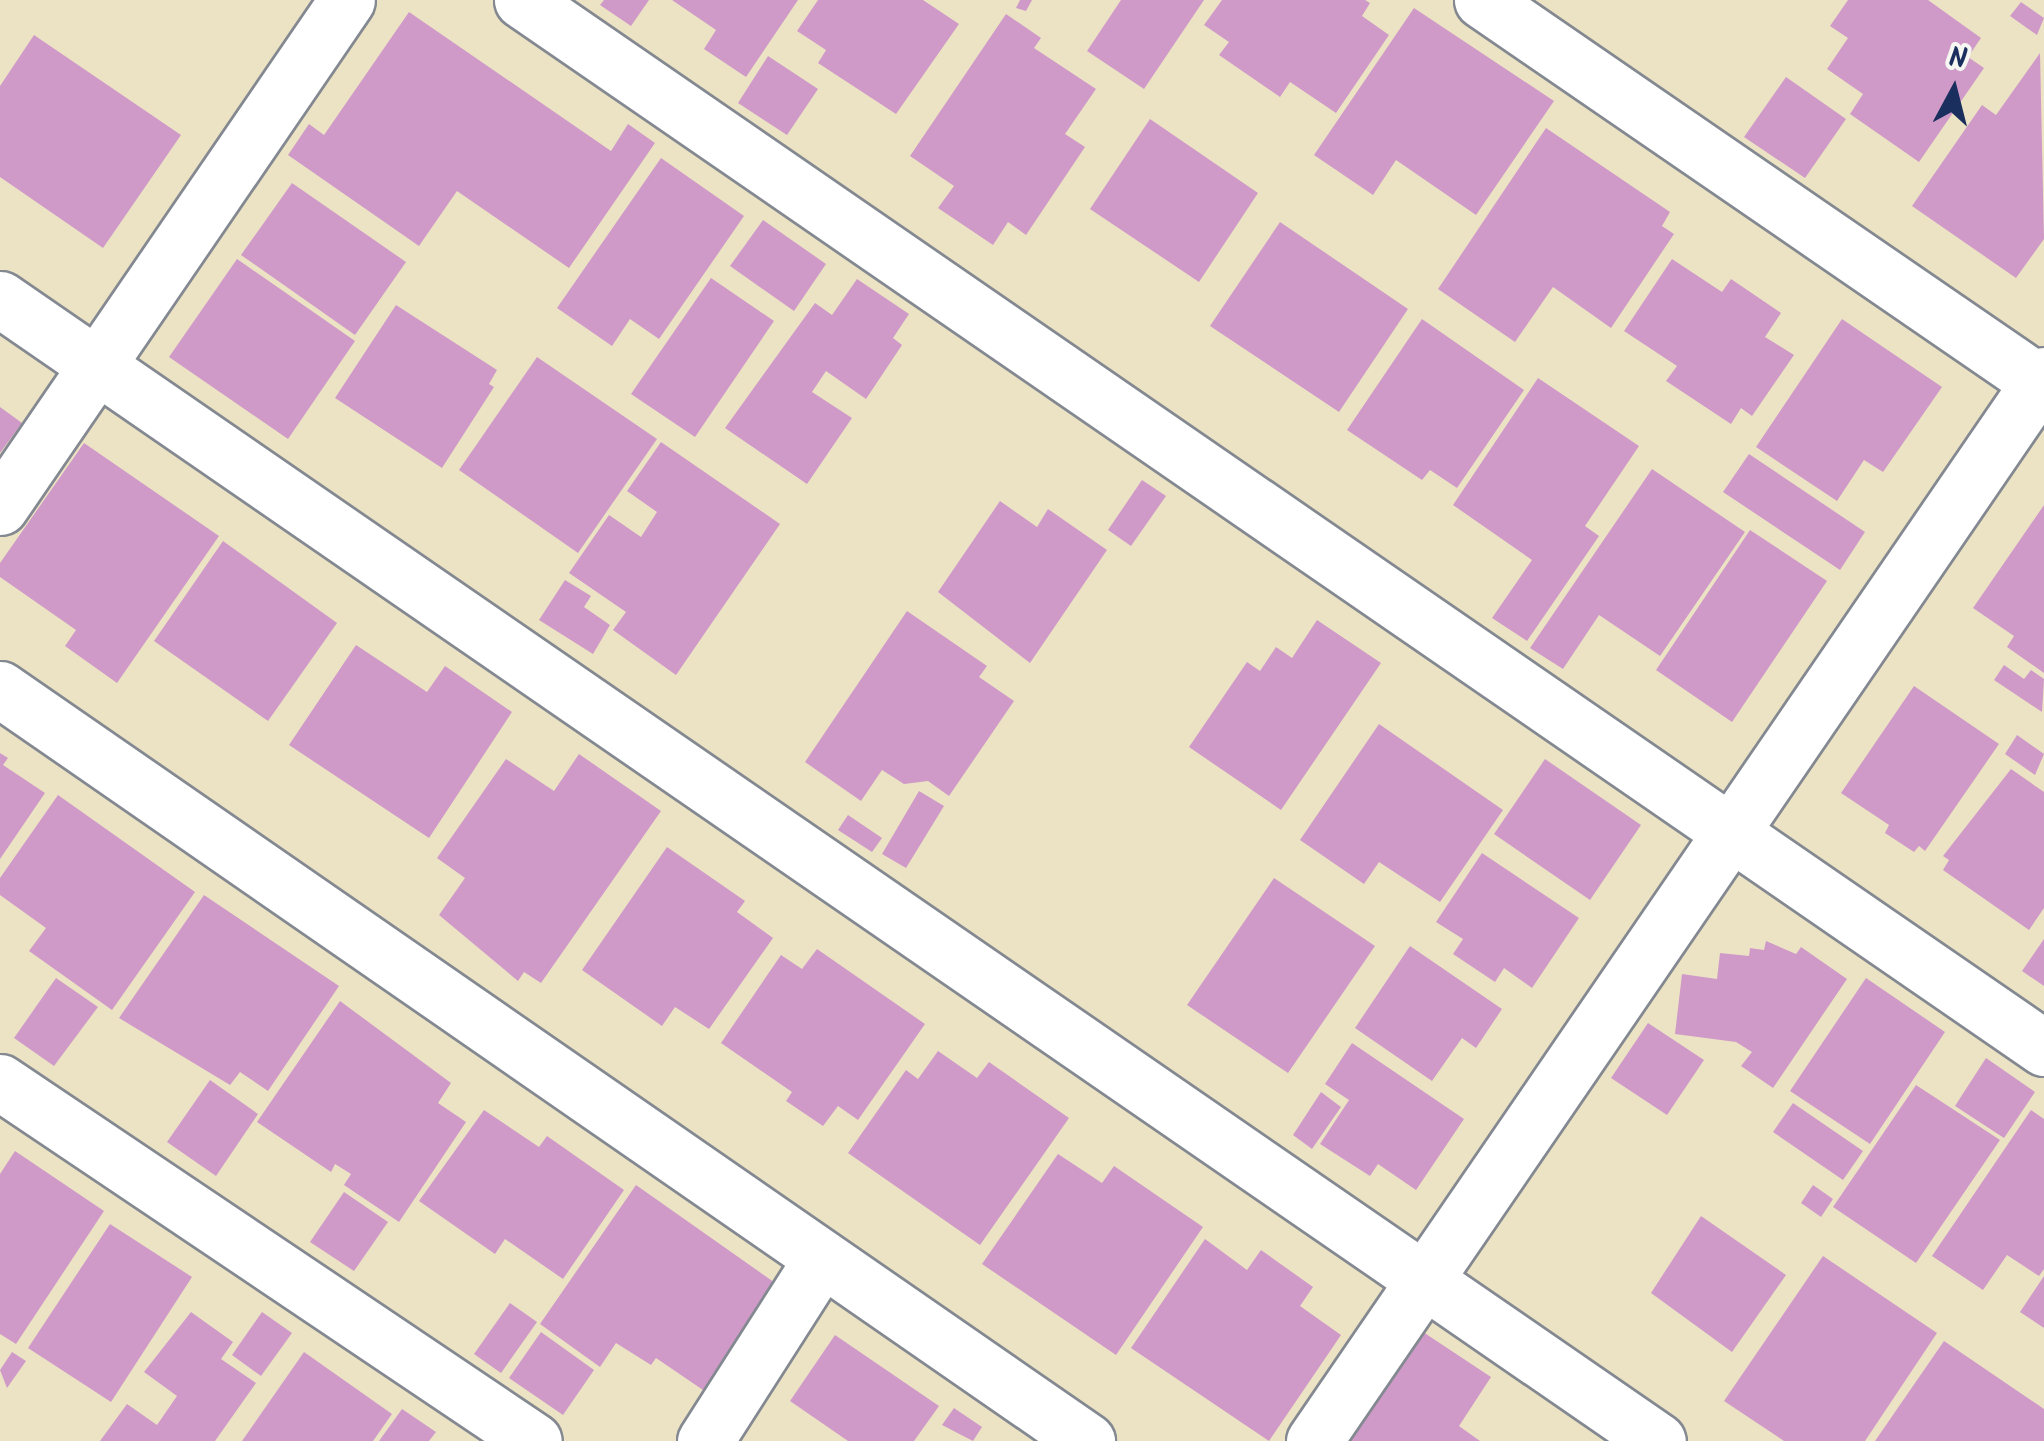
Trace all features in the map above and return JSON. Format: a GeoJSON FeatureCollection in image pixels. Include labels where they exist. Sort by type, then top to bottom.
{"type":"FeatureCollection","features":[{"type":"Feature","properties":{"kind":"street"},"geometry":{"type":"LineString","coordinates":[[0,507],[346,0]]}},
{"type":"Feature","properties":{"kind":"street"},"geometry":{"type":"LineString","coordinates":[[522,0],[2044,1048]]}},
{"type":"Feature","properties":{"kind":"street"},"geometry":{"type":"LineString","coordinates":[[1314,1441],[2042,381],[1482,0]]}},
{"type":"Feature","properties":{"kind":"street"},"geometry":{"type":"LineString","coordinates":[[0,299],[1658,1441]]}},
{"type":"Feature","properties":{"kind":"street"},"geometry":{"type":"LineString","coordinates":[[0,688],[1087,1441]]}},
{"type":"Feature","properties":{"kind":"street"},"geometry":{"type":"LineString","coordinates":[[0,1082],[534,1441]]}},
{"type":"Feature","properties":{"kind":"street"},"geometry":{"type":"LineString","coordinates":[[706,1441],[822,1258]]}},
{"type":"Feature","properties":{"kind":"building"},"geometry":{"type":"Polygon","coordinates":[[[604,0],[649,0],[631,26],[600,5],[604,0]]]}},
{"type":"Feature","properties":{"kind":"building"},"geometry":{"type":"Polygon","coordinates":[[[672,0],[798,0],[746,77],[704,49],[716,30],[672,0]]]}},
{"type":"Feature","properties":{"kind":"building"},"geometry":{"type":"Polygon","coordinates":[[[818,0],[923,0],[959,24],[896,114],[818,63],[826,50],[797,31],[818,0]]]}},
{"type":"Feature","properties":{"kind":"building"},"geometry":{"type":"Polygon","coordinates":[[[1020,0],[1032,0],[1026,11],[1016,8],[1020,0]]]}},
{"type":"Feature","properties":{"kind":"building"},"geometry":{"type":"Polygon","coordinates":[[[1121,0],[1204,0],[1144,89],[1087,51],[1121,0]]]}},
{"type":"Feature","properties":{"kind":"building"},"geometry":{"type":"Polygon","coordinates":[[[1222,0],[1365,0],[1370,3],[1362,16],[1389,35],[1336,113],[1290,82],[1280,97],[1219,55],[1229,42],[1204,25],[1222,0]]]}},
{"type":"Feature","properties":{"kind":"building"},"geometry":{"type":"Polygon","coordinates":[[[1848,0],[1928,0],[1981,38],[1968,57],[1984,68],[1919,162],[1850,114],[1863,94],[1827,69],[1848,38],[1830,26],[1848,0]]]}},
{"type":"Feature","properties":{"kind":"building"},"geometry":{"type":"Polygon","coordinates":[[[2021,2],[2044,18],[2037,35],[2010,16],[2021,2]]]}},
{"type":"Feature","properties":{"kind":"building"},"geometry":{"type":"Polygon","coordinates":[[[1414,8],[1554,101],[1476,215],[1396,160],[1373,195],[1314,155],[1414,8]]]}},
{"type":"Feature","properties":{"kind":"building"},"geometry":{"type":"Polygon","coordinates":[[[409,12],[611,151],[628,124],[655,143],[569,268],[457,191],[419,246],[288,155],[309,124],[324,135],[409,12]]]}},
{"type":"Feature","properties":{"kind":"building"},"geometry":{"type":"Polygon","coordinates":[[[1006,14],[1041,38],[1034,48],[1096,89],[1065,134],[1085,147],[1026,235],[1008,222],[993,245],[938,208],[954,186],[910,156],[1006,14]]]}},
{"type":"Feature","properties":{"kind":"building"},"geometry":{"type":"Polygon","coordinates":[[[34,35],[181,135],[103,248],[0,177],[0,86],[34,35]]]}},
{"type":"Feature","properties":{"kind":"building"},"geometry":{"type":"Polygon","coordinates":[[[2040,53],[2044,239],[2016,278],[1912,206],[1982,105],[1996,115],[2040,53]]]}},
{"type":"Feature","properties":{"kind":"building"},"geometry":{"type":"Polygon","coordinates":[[[768,56],[818,89],[787,135],[738,103],[768,56]]]}},
{"type":"Feature","properties":{"kind":"building"},"geometry":{"type":"Polygon","coordinates":[[[1786,77],[1846,119],[1805,178],[1744,137],[1786,77]]]}},
{"type":"Feature","properties":{"kind":"building"},"geometry":{"type":"Polygon","coordinates":[[[1150,119],[1258,193],[1199,282],[1090,209],[1150,119]]]}},
{"type":"Feature","properties":{"kind":"building"},"geometry":{"type":"Polygon","coordinates":[[[1546,128],[1670,212],[1662,226],[1674,234],[1611,328],[1553,287],[1515,342],[1438,289],[1546,128]]]}},
{"type":"Feature","properties":{"kind":"building"},"geometry":{"type":"Polygon","coordinates":[[[661,158],[744,216],[659,339],[630,319],[612,346],[557,308],[661,158]]]}},
{"type":"Feature","properties":{"kind":"building"},"geometry":{"type":"Polygon","coordinates":[[[292,183],[406,262],[355,335],[241,255],[292,183]]]}},
{"type":"Feature","properties":{"kind":"building"},"geometry":{"type":"Polygon","coordinates":[[[763,220],[826,264],[794,311],[730,266],[763,220]]]}},
{"type":"Feature","properties":{"kind":"building"},"geometry":{"type":"Polygon","coordinates":[[[1280,222],[1408,309],[1339,412],[1210,326],[1280,222]]]}},
{"type":"Feature","properties":{"kind":"building"},"geometry":{"type":"Polygon","coordinates":[[[237,259],[355,341],[288,439],[169,357],[237,259]]]}},
{"type":"Feature","properties":{"kind":"building"},"geometry":{"type":"Polygon","coordinates":[[[1672,259],[1722,292],[1731,279],[1781,313],[1765,337],[1794,355],[1752,416],[1741,408],[1731,424],[1666,381],[1677,366],[1624,331],[1672,259]]]}},
{"type":"Feature","properties":{"kind":"building"},"geometry":{"type":"Polygon","coordinates":[[[711,278],[774,321],[695,437],[631,394],[711,278]]]}},
{"type":"Feature","properties":{"kind":"building"},"geometry":{"type":"Polygon","coordinates":[[[857,279],[909,314],[893,338],[902,345],[866,399],[826,371],[812,392],[852,418],[807,484],[725,428],[815,303],[832,315],[857,279]]]}},
{"type":"Feature","properties":{"kind":"building"},"geometry":{"type":"Polygon","coordinates":[[[396,305],[497,370],[489,384],[494,387],[442,468],[335,398],[396,305]]]}},
{"type":"Feature","properties":{"kind":"building"},"geometry":{"type":"Polygon","coordinates":[[[1422,319],[1524,390],[1457,488],[1430,470],[1422,480],[1347,430],[1422,319]]]}},
{"type":"Feature","properties":{"kind":"building"},"geometry":{"type":"Polygon","coordinates":[[[1842,319],[1942,387],[1883,472],[1864,460],[1837,501],[1756,447],[1842,319]]]}},
{"type":"Feature","properties":{"kind":"building"},"geometry":{"type":"Polygon","coordinates":[[[537,357],[657,439],[578,553],[459,470],[537,357]]]}},
{"type":"Feature","properties":{"kind":"building"},"geometry":{"type":"Polygon","coordinates":[[[1538,378],[1639,446],[1585,526],[1599,536],[1527,641],[1492,618],[1532,560],[1453,505],[1538,378]]]}},
{"type":"Feature","properties":{"kind":"building"},"geometry":{"type":"Polygon","coordinates":[[[0,407],[22,423],[0,453],[0,407]]]}},
{"type":"Feature","properties":{"kind":"building"},"geometry":{"type":"Polygon","coordinates":[[[661,442],[780,524],[676,675],[613,630],[626,612],[569,573],[609,515],[641,537],[657,512],[627,491],[661,442]]]}},
{"type":"Feature","properties":{"kind":"building"},"geometry":{"type":"Polygon","coordinates":[[[84,443],[219,536],[117,683],[65,646],[76,630],[0,577],[0,563],[84,443]]]}},
{"type":"Feature","properties":{"kind":"building"},"geometry":{"type":"Polygon","coordinates":[[[1749,454],[1865,532],[1840,570],[1723,492],[1749,454]]]}},
{"type":"Feature","properties":{"kind":"building"},"geometry":{"type":"Polygon","coordinates":[[[1652,469],[1745,532],[1660,656],[1599,615],[1563,669],[1530,648],[1652,469]]]}},
{"type":"Feature","properties":{"kind":"building"},"geometry":{"type":"Polygon","coordinates":[[[1142,480],[1166,496],[1131,546],[1108,530],[1142,480]]]}},
{"type":"Feature","properties":{"kind":"building"},"geometry":{"type":"Polygon","coordinates":[[[1000,501],[1037,527],[1048,509],[1107,550],[1030,663],[938,592],[1000,501]]]}},
{"type":"Feature","properties":{"kind":"building"},"geometry":{"type":"Polygon","coordinates":[[[2044,505],[2044,673],[2007,647],[2014,636],[1973,608],[2044,505]]]}},
{"type":"Feature","properties":{"kind":"building"},"geometry":{"type":"Polygon","coordinates":[[[1750,530],[1827,581],[1732,722],[1656,670],[1750,530]]]}},
{"type":"Feature","properties":{"kind":"building"},"geometry":{"type":"Polygon","coordinates":[[[223,541],[337,623],[268,721],[154,641],[223,541]]]}},
{"type":"Feature","properties":{"kind":"building"},"geometry":{"type":"Polygon","coordinates":[[[565,580],[591,596],[584,607],[610,625],[593,654],[539,620],[565,580]]]}},
{"type":"Feature","properties":{"kind":"building"},"geometry":{"type":"Polygon","coordinates":[[[907,611],[987,666],[979,677],[1014,701],[949,796],[928,781],[904,784],[882,770],[861,801],[805,762],[907,611]]]}},
{"type":"Feature","properties":{"kind":"building"},"geometry":{"type":"Polygon","coordinates":[[[1317,620],[1381,663],[1281,810],[1189,747],[1247,662],[1260,671],[1276,647],[1292,658],[1317,620]]]}},
{"type":"Feature","properties":{"kind":"building"},"geometry":{"type":"Polygon","coordinates":[[[356,645],[427,692],[445,666],[512,712],[429,838],[289,745],[356,645]]]}},
{"type":"Feature","properties":{"kind":"building"},"geometry":{"type":"Polygon","coordinates":[[[2004,665],[2024,679],[2031,670],[2044,679],[2042,712],[1994,680],[2004,665]]]}},
{"type":"Feature","properties":{"kind":"building"},"geometry":{"type":"Polygon","coordinates":[[[1914,686],[1999,744],[1925,851],[1919,846],[1914,852],[1885,833],[1889,825],[1841,793],[1914,686]]]}},
{"type":"Feature","properties":{"kind":"building"},"geometry":{"type":"Polygon","coordinates":[[[1379,724],[1503,810],[1440,902],[1379,862],[1364,884],[1300,840],[1379,724]]]}},
{"type":"Feature","properties":{"kind":"building"},"geometry":{"type":"Polygon","coordinates":[[[2017,735],[2044,754],[2035,775],[2005,754],[2017,735]]]}},
{"type":"Feature","properties":{"kind":"building"},"geometry":{"type":"Polygon","coordinates":[[[0,753],[8,758],[3,765],[45,793],[0,859],[0,753]]]}},
{"type":"Feature","properties":{"kind":"building"},"geometry":{"type":"Polygon","coordinates":[[[579,754],[661,811],[541,983],[524,972],[518,981],[439,915],[465,878],[437,858],[506,759],[554,791],[579,754]]]}},
{"type":"Feature","properties":{"kind":"building"},"geometry":{"type":"Polygon","coordinates":[[[1545,759],[1641,825],[1590,900],[1494,834],[1545,759]]]}},
{"type":"Feature","properties":{"kind":"building"},"geometry":{"type":"Polygon","coordinates":[[[2011,769],[2044,792],[2044,908],[2029,930],[1943,870],[1949,860],[1943,856],[2011,769]]]}},
{"type":"Feature","properties":{"kind":"building"},"geometry":{"type":"Polygon","coordinates":[[[919,791],[944,806],[906,868],[882,854],[919,791]]]}},
{"type":"Feature","properties":{"kind":"building"},"geometry":{"type":"Polygon","coordinates":[[[58,795],[195,892],[112,1010],[29,951],[46,928],[0,895],[0,878],[58,795]]]}},
{"type":"Feature","properties":{"kind":"building"},"geometry":{"type":"Polygon","coordinates":[[[848,815],[882,838],[872,852],[838,830],[848,815]]]}},
{"type":"Feature","properties":{"kind":"building"},"geometry":{"type":"Polygon","coordinates":[[[667,847],[745,901],[737,912],[773,938],[709,1029],[675,1007],[662,1026],[582,970],[667,847]]]}},
{"type":"Feature","properties":{"kind":"building"},"geometry":{"type":"Polygon","coordinates":[[[1482,853],[1579,918],[1532,988],[1504,968],[1495,982],[1453,954],[1463,939],[1436,922],[1482,853]]]}},
{"type":"Feature","properties":{"kind":"building"},"geometry":{"type":"Polygon","coordinates":[[[1274,878],[1375,946],[1288,1073],[1187,1005],[1274,878]]]}},
{"type":"Feature","properties":{"kind":"building"},"geometry":{"type":"Polygon","coordinates":[[[204,895],[339,986],[268,1091],[240,1072],[230,1085],[119,1018],[204,895]]]}},
{"type":"Feature","properties":{"kind":"building"},"geometry":{"type":"Polygon","coordinates":[[[2044,939],[2044,986],[2022,971],[2044,939]]]}},
{"type":"Feature","properties":{"kind":"building"},"geometry":{"type":"Polygon","coordinates":[[[1766,941],[1796,954],[1801,947],[1847,979],[1773,1088],[1741,1066],[1752,1052],[1736,1042],[1675,1034],[1682,974],[1717,979],[1720,953],[1749,956],[1750,948],[1764,950],[1766,941]]]}},
{"type":"Feature","properties":{"kind":"building"},"geometry":{"type":"Polygon","coordinates":[[[1410,946],[1502,1009],[1476,1048],[1462,1038],[1432,1081],[1355,1028],[1410,946]]]}},
{"type":"Feature","properties":{"kind":"building"},"geometry":{"type":"Polygon","coordinates":[[[817,949],[925,1024],[858,1120],[838,1106],[823,1126],[786,1101],[792,1092],[721,1043],[781,955],[802,969],[817,949]]]}},
{"type":"Feature","properties":{"kind":"building"},"geometry":{"type":"Polygon","coordinates":[[[56,978],[98,1007],[54,1066],[14,1038],[56,978]]]}},
{"type":"Feature","properties":{"kind":"building"},"geometry":{"type":"Polygon","coordinates":[[[1866,978],[1945,1032],[1870,1144],[1790,1091],[1866,978]]]}},
{"type":"Feature","properties":{"kind":"building"},"geometry":{"type":"Polygon","coordinates":[[[340,1001],[451,1083],[438,1103],[466,1122],[399,1222],[344,1185],[351,1174],[335,1164],[331,1172],[257,1122],[340,1001]]]}},
{"type":"Feature","properties":{"kind":"building"},"geometry":{"type":"Polygon","coordinates":[[[1648,1023],[1704,1060],[1667,1115],[1611,1078],[1648,1023]]]}},
{"type":"Feature","properties":{"kind":"building"},"geometry":{"type":"Polygon","coordinates":[[[1352,1043],[1464,1119],[1416,1190],[1378,1164],[1370,1176],[1320,1144],[1349,1100],[1325,1084],[1352,1043]]]}},
{"type":"Feature","properties":{"kind":"building"},"geometry":{"type":"Polygon","coordinates":[[[938,1051],[977,1078],[989,1062],[1069,1118],[980,1245],[848,1153],[906,1070],[918,1079],[938,1051]]]}},
{"type":"Feature","properties":{"kind":"building"},"geometry":{"type":"Polygon","coordinates":[[[1986,1058],[2035,1092],[2004,1138],[1955,1106],[1986,1058]]]}},
{"type":"Feature","properties":{"kind":"building"},"geometry":{"type":"Polygon","coordinates":[[[210,1080],[258,1114],[216,1176],[167,1142],[210,1080]]]}},
{"type":"Feature","properties":{"kind":"building"},"geometry":{"type":"Polygon","coordinates":[[[1916,1085],[2000,1140],[1916,1263],[1833,1207],[1916,1085]]]}},
{"type":"Feature","properties":{"kind":"building"},"geometry":{"type":"Polygon","coordinates":[[[1321,1092],[1341,1107],[1312,1149],[1293,1135],[1321,1092]]]}},
{"type":"Feature","properties":{"kind":"building"},"geometry":{"type":"Polygon","coordinates":[[[1793,1103],[1863,1151],[1843,1180],[1773,1132],[1793,1103]]]}},
{"type":"Feature","properties":{"kind":"building"},"geometry":{"type":"Polygon","coordinates":[[[484,1110],[539,1147],[547,1136],[624,1190],[563,1279],[505,1239],[495,1254],[419,1201],[484,1110]]]}},
{"type":"Feature","properties":{"kind":"building"},"geometry":{"type":"Polygon","coordinates":[[[2031,1110],[2044,1119],[2044,1269],[2039,1276],[2007,1255],[1983,1290],[1932,1256],[2031,1110]]]}},
{"type":"Feature","properties":{"kind":"building"},"geometry":{"type":"Polygon","coordinates":[[[15,1151],[104,1211],[16,1344],[0,1334],[0,1174],[15,1151]]]}},
{"type":"Feature","properties":{"kind":"building"},"geometry":{"type":"Polygon","coordinates":[[[1058,1154],[1102,1183],[1114,1166],[1203,1227],[1116,1355],[982,1264],[1058,1154]]]}},
{"type":"Feature","properties":{"kind":"building"},"geometry":{"type":"Polygon","coordinates":[[[636,1185],[778,1285],[703,1390],[656,1358],[651,1365],[616,1343],[600,1367],[540,1324],[636,1185]]]}},
{"type":"Feature","properties":{"kind":"building"},"geometry":{"type":"Polygon","coordinates":[[[1813,1185],[1833,1199],[1821,1217],[1801,1203],[1813,1185]]]}},
{"type":"Feature","properties":{"kind":"building"},"geometry":{"type":"Polygon","coordinates":[[[344,1192],[388,1222],[354,1271],[310,1242],[344,1192]]]}},
{"type":"Feature","properties":{"kind":"building"},"geometry":{"type":"Polygon","coordinates":[[[1701,1216],[1786,1275],[1732,1352],[1651,1293],[1701,1216]]]}},
{"type":"Feature","properties":{"kind":"building"},"geometry":{"type":"Polygon","coordinates":[[[110,1224],[192,1277],[111,1402],[28,1348],[110,1224]]]}},
{"type":"Feature","properties":{"kind":"building"},"geometry":{"type":"Polygon","coordinates":[[[1205,1239],[1247,1270],[1261,1250],[1313,1287],[1300,1306],[1341,1335],[1269,1441],[1131,1348],[1205,1239]]]}},
{"type":"Feature","properties":{"kind":"building"},"geometry":{"type":"Polygon","coordinates":[[[1823,1256],[1937,1333],[1865,1441],[1784,1441],[1724,1401],[1823,1256]]]}},
{"type":"Feature","properties":{"kind":"building"},"geometry":{"type":"Polygon","coordinates":[[[2044,1276],[2044,1328],[2020,1312],[2044,1276]]]}},
{"type":"Feature","properties":{"kind":"building"},"geometry":{"type":"Polygon","coordinates":[[[510,1303],[537,1322],[501,1373],[474,1354],[510,1303]]]}},
{"type":"Feature","properties":{"kind":"building"},"geometry":{"type":"Polygon","coordinates":[[[191,1312],[233,1342],[221,1359],[256,1383],[215,1441],[100,1441],[127,1404],[157,1425],[177,1396],[144,1372],[191,1312]]]}},
{"type":"Feature","properties":{"kind":"building"},"geometry":{"type":"Polygon","coordinates":[[[262,1312],[292,1333],[261,1376],[232,1355],[262,1312]]]}},
{"type":"Feature","properties":{"kind":"building"},"geometry":{"type":"Polygon","coordinates":[[[1420,1330],[1491,1377],[1459,1426],[1480,1441],[1346,1441],[1420,1330]]]}},
{"type":"Feature","properties":{"kind":"building"},"geometry":{"type":"Polygon","coordinates":[[[541,1332],[594,1370],[563,1415],[509,1378],[541,1332]]]}},
{"type":"Feature","properties":{"kind":"building"},"geometry":{"type":"Polygon","coordinates":[[[835,1335],[939,1406],[914,1441],[848,1441],[790,1401],[835,1335]]]}},
{"type":"Feature","properties":{"kind":"building"},"geometry":{"type":"Polygon","coordinates":[[[1944,1341],[2044,1409],[2044,1441],[1875,1441],[1944,1341]]]}},
{"type":"Feature","properties":{"kind":"building"},"geometry":{"type":"Polygon","coordinates":[[[12,1352],[26,1361],[7,1388],[0,1370],[12,1352]]]}},
{"type":"Feature","properties":{"kind":"building"},"geometry":{"type":"Polygon","coordinates":[[[304,1352],[392,1414],[373,1441],[242,1441],[304,1352]]]}},
{"type":"Feature","properties":{"kind":"building"},"geometry":{"type":"Polygon","coordinates":[[[954,1408],[982,1427],[973,1441],[942,1425],[954,1408]]]}},
{"type":"Feature","properties":{"kind":"building"},"geometry":{"type":"Polygon","coordinates":[[[402,1409],[436,1432],[429,1441],[379,1441],[402,1409]]]}}]}
